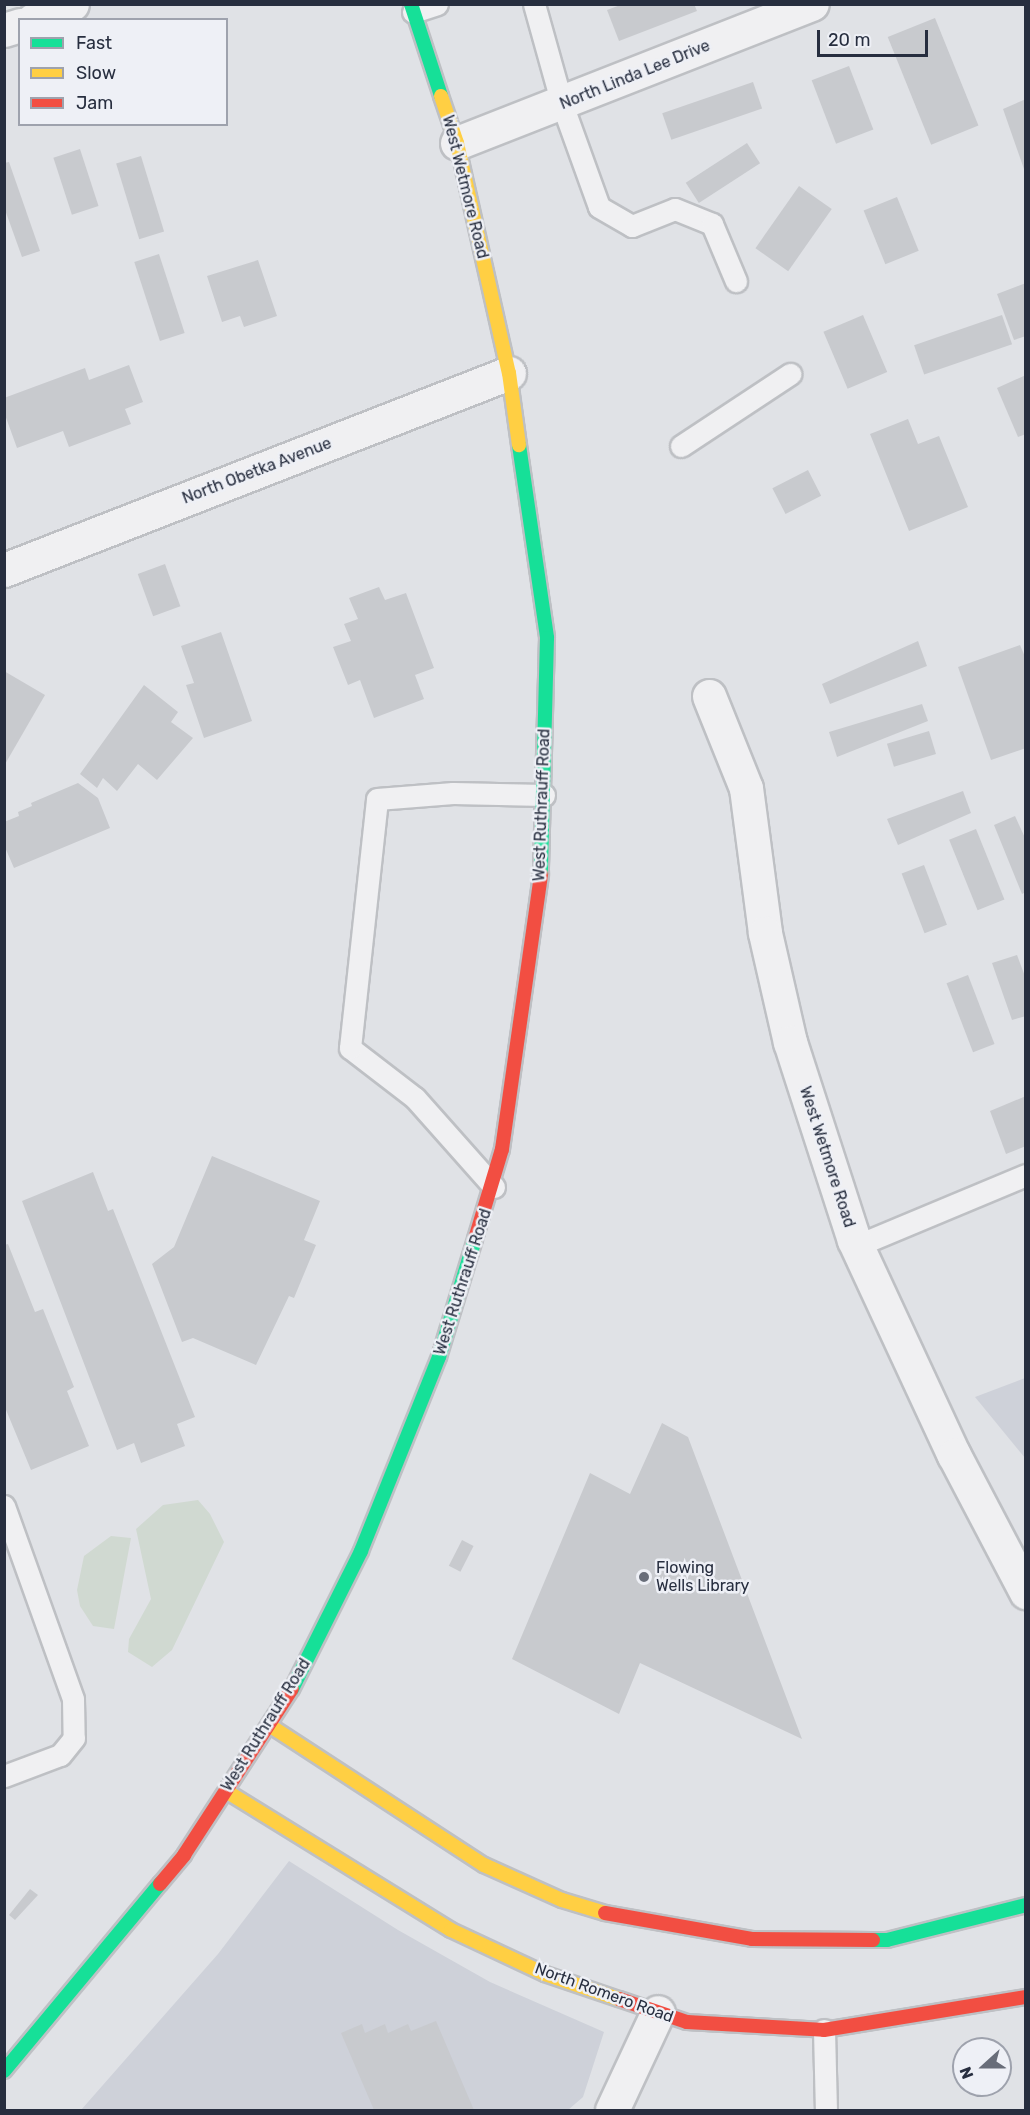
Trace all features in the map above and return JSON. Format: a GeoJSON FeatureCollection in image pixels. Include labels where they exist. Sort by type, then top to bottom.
{"type":"FeatureCollection","features":[{"type":"Feature","properties":{"kind":"main road","name":"West Wetmore Road"},"geometry":{"type":"LineString","coordinates":[[412,8],[457,143],[509,373]]}},
{"type":"Feature","properties":{"kind":"main road","name":"West Ruthrauff Road"},"geometry":{"type":"LineString","coordinates":[[4,2071],[184,1855],[296,1683],[360,1551],[439,1357],[494,1187],[541,877],[547,638],[509,373]]}},
{"type":"Feature","properties":{"kind":"main road"},"geometry":{"type":"LineString","coordinates":[[269,1725],[484,1865],[562,1900],[630,1920],[752,1939],[887,1940],[1026,1905]]}},
{"type":"Feature","properties":{"kind":"main road","name":"North Romero Road"},"geometry":{"type":"LineString","coordinates":[[226,1791],[451,1930],[545,1974],[687,2022],[824,2030],[1026,1997]]}},
{"type":"Feature","properties":{"kind":"street"},"geometry":{"type":"LineString","coordinates":[[38,18],[72,4]]}},
{"type":"Feature","properties":{"kind":"street","name":"North Linda Lee Drive"},"geometry":{"type":"LineString","coordinates":[[457,143],[562,104],[812,4]]}},
{"type":"Feature","properties":{"kind":"street","name":"North Obetka Avenue"},"geometry":{"type":"LineString","coordinates":[[4,570],[509,373]]}},
{"type":"Feature","properties":{"kind":"street","name":"West Wetmore Road"},"geometry":{"type":"LineString","coordinates":[[709,696],[746,788],[765,933],[790,1042],[856,1245],[954,1455],[1026,1592]]}},
{"type":"Feature","properties":{"kind":"street"},"geometry":{"type":"LineString","coordinates":[[617,2107],[658,2012]]}},
{"type":"Feature","properties":{"kind":"lane"},"geometry":{"type":"LineString","coordinates":[[412,8],[437,4]]}},
{"type":"Feature","properties":{"kind":"lane"},"geometry":{"type":"LineString","coordinates":[[534,4],[562,104],[599,207],[632,226],[675,209],[712,224],[736,281]]}},
{"type":"Feature","properties":{"kind":"lane"},"geometry":{"type":"LineString","coordinates":[[681,446],[790,374]]}},
{"type":"Feature","properties":{"kind":"lane"},"geometry":{"type":"LineString","coordinates":[[494,1187],[415,1098],[350,1048],[377,799],[453,793],[544,795]]}},
{"type":"Feature","properties":{"kind":"lane"},"geometry":{"type":"LineString","coordinates":[[856,1245],[1026,1175]]}},
{"type":"Feature","properties":{"kind":"lane"},"geometry":{"type":"LineString","coordinates":[[4,1506],[73,1699],[74,1738],[60,1755],[4,1776]]}},
{"type":"Feature","properties":{"kind":"lane"},"geometry":{"type":"LineString","coordinates":[[824,2030],[826,2110]]}},
{"type":"Feature","properties":{"kind":"shaded area"},"geometry":{"type":"Polygon","coordinates":[[[1025,1378],[1025,1458],[975,1397],[1025,1378]]]}},
{"type":"Feature","properties":{"kind":"shaded area"},"geometry":{"type":"Polygon","coordinates":[[[198,1500],[210,1514],[224,1542],[172,1650],[152,1667],[128,1652],[129,1639],[151,1599],[136,1529],[163,1505],[198,1500]]]}},
{"type":"Feature","properties":{"kind":"shaded area"},"geometry":{"type":"Polygon","coordinates":[[[111,1536],[131,1538],[114,1629],[93,1626],[80,1606],[77,1590],[84,1556],[111,1536]]]}},
{"type":"Feature","properties":{"kind":"shaded area"},"geometry":{"type":"Polygon","coordinates":[[[289,1861],[398,1930],[490,1982],[604,2032],[583,2097],[568,2110],[81,2110],[218,1954],[289,1861]]]}},
{"type":"Feature","properties":{"kind":"building"},"geometry":{"type":"Polygon","coordinates":[[[623,4],[694,4],[697,11],[619,41],[607,10],[623,4]]]}},
{"type":"Feature","properties":{"kind":"building"},"geometry":{"type":"Polygon","coordinates":[[[935,18],[978,126],[931,145],[888,37],[935,18]]]}},
{"type":"Feature","properties":{"kind":"building"},"geometry":{"type":"Polygon","coordinates":[[[849,66],[873,129],[836,144],[812,80],[849,66]]]}},
{"type":"Feature","properties":{"kind":"building"},"geometry":{"type":"Polygon","coordinates":[[[753,82],[762,108],[671,140],[662,113],[753,82]]]}},
{"type":"Feature","properties":{"kind":"building"},"geometry":{"type":"Polygon","coordinates":[[[1026,99],[1026,172],[1025,172],[1003,109],[1026,99]]]}},
{"type":"Feature","properties":{"kind":"building"},"geometry":{"type":"Polygon","coordinates":[[[747,143],[760,163],[699,203],[686,183],[747,143]]]}},
{"type":"Feature","properties":{"kind":"building"},"geometry":{"type":"Polygon","coordinates":[[[80,149],[99,206],[72,215],[53,158],[80,149]]]}},
{"type":"Feature","properties":{"kind":"building"},"geometry":{"type":"Polygon","coordinates":[[[141,156],[164,232],[139,239],[116,164],[141,156]]]}},
{"type":"Feature","properties":{"kind":"building"},"geometry":{"type":"Polygon","coordinates":[[[9,162],[40,251],[22,257],[4,207],[4,163],[9,162]]]}},
{"type":"Feature","properties":{"kind":"building"},"geometry":{"type":"Polygon","coordinates":[[[799,186],[832,209],[788,271],[755,248],[799,186]]]}},
{"type":"Feature","properties":{"kind":"building"},"geometry":{"type":"Polygon","coordinates":[[[897,197],[919,251],[885,264],[864,210],[897,197]]]}},
{"type":"Feature","properties":{"kind":"building"},"geometry":{"type":"Polygon","coordinates":[[[159,254],[185,333],[160,341],[134,262],[159,254]]]}},
{"type":"Feature","properties":{"kind":"building"},"geometry":{"type":"Polygon","coordinates":[[[258,260],[277,316],[244,327],[240,316],[222,322],[207,276],[258,260]]]}},
{"type":"Feature","properties":{"kind":"building"},"geometry":{"type":"Polygon","coordinates":[[[1026,283],[1026,336],[1014,340],[997,294],[1026,283]]]}},
{"type":"Feature","properties":{"kind":"building"},"geometry":{"type":"Polygon","coordinates":[[[863,315],[887,372],[848,389],[823,332],[863,315]]]}},
{"type":"Feature","properties":{"kind":"building"},"geometry":{"type":"Polygon","coordinates":[[[1002,315],[1012,344],[924,375],[914,345],[1002,315]]]}},
{"type":"Feature","properties":{"kind":"building"},"geometry":{"type":"Polygon","coordinates":[[[129,365],[143,402],[125,409],[131,424],[69,447],[63,431],[17,448],[4,412],[4,398],[85,368],[89,380],[129,365]]]}},
{"type":"Feature","properties":{"kind":"building"},"geometry":{"type":"Polygon","coordinates":[[[1026,375],[1026,434],[1018,437],[997,388],[1026,375]]]}},
{"type":"Feature","properties":{"kind":"building"},"geometry":{"type":"Polygon","coordinates":[[[908,419],[918,444],[939,436],[968,507],[909,531],[870,434],[908,419]]]}},
{"type":"Feature","properties":{"kind":"building"},"geometry":{"type":"Polygon","coordinates":[[[808,470],[821,496],[786,514],[772,488],[808,470]]]}},
{"type":"Feature","properties":{"kind":"building"},"geometry":{"type":"Polygon","coordinates":[[[165,564],[180,606],[153,616],[138,574],[165,564]]]}},
{"type":"Feature","properties":{"kind":"building"},"geometry":{"type":"Polygon","coordinates":[[[379,587],[385,600],[406,593],[434,668],[415,675],[424,699],[374,718],[360,680],[348,685],[333,647],[351,641],[344,624],[358,619],[349,598],[379,587]]]}},
{"type":"Feature","properties":{"kind":"building"},"geometry":{"type":"Polygon","coordinates":[[[221,632],[252,721],[204,738],[186,685],[194,683],[181,646],[221,632]]]}},
{"type":"Feature","properties":{"kind":"building"},"geometry":{"type":"Polygon","coordinates":[[[918,641],[927,666],[830,704],[822,684],[918,641]]]}},
{"type":"Feature","properties":{"kind":"building"},"geometry":{"type":"Polygon","coordinates":[[[1020,645],[1026,659],[1026,748],[991,760],[958,667],[1020,645]]]}},
{"type":"Feature","properties":{"kind":"building"},"geometry":{"type":"Polygon","coordinates":[[[4,671],[45,695],[4,766],[4,671]]]}},
{"type":"Feature","properties":{"kind":"building"},"geometry":{"type":"Polygon","coordinates":[[[144,685],[178,712],[171,722],[193,738],[157,780],[138,764],[117,791],[103,778],[97,788],[80,774],[144,685]]]}},
{"type":"Feature","properties":{"kind":"building"},"geometry":{"type":"Polygon","coordinates":[[[922,704],[928,721],[837,757],[829,732],[922,704]]]}},
{"type":"Feature","properties":{"kind":"building"},"geometry":{"type":"Polygon","coordinates":[[[929,731],[936,754],[894,767],[887,744],[929,731]]]}},
{"type":"Feature","properties":{"kind":"building"},"geometry":{"type":"Polygon","coordinates":[[[78,783],[98,798],[110,828],[14,868],[4,845],[4,822],[19,816],[18,812],[32,806],[31,803],[78,783]]]}},
{"type":"Feature","properties":{"kind":"building"},"geometry":{"type":"Polygon","coordinates":[[[963,791],[971,813],[898,845],[887,819],[963,791]]]}},
{"type":"Feature","properties":{"kind":"building"},"geometry":{"type":"Polygon","coordinates":[[[1015,816],[1026,840],[1026,892],[1022,894],[994,825],[1015,816]]]}},
{"type":"Feature","properties":{"kind":"building"},"geometry":{"type":"Polygon","coordinates":[[[976,829],[1004,899],[978,910],[949,840],[976,829]]]}},
{"type":"Feature","properties":{"kind":"building"},"geometry":{"type":"Polygon","coordinates":[[[924,865],[947,925],[925,933],[902,874],[924,865]]]}},
{"type":"Feature","properties":{"kind":"building"},"geometry":{"type":"Polygon","coordinates":[[[1017,955],[1026,979],[1026,1016],[1012,1020],[992,963],[1017,955]]]}},
{"type":"Feature","properties":{"kind":"building"},"geometry":{"type":"Polygon","coordinates":[[[968,975],[995,1044],[973,1052],[947,983],[968,975]]]}},
{"type":"Feature","properties":{"kind":"building"},"geometry":{"type":"Polygon","coordinates":[[[1026,1096],[1026,1146],[1006,1154],[990,1111],[1026,1096]]]}},
{"type":"Feature","properties":{"kind":"building"},"geometry":{"type":"Polygon","coordinates":[[[212,1156],[320,1201],[304,1240],[316,1245],[294,1298],[289,1296],[256,1365],[193,1338],[182,1342],[152,1264],[174,1247],[212,1156]]]}},
{"type":"Feature","properties":{"kind":"building"},"geometry":{"type":"Polygon","coordinates":[[[93,1172],[108,1211],[113,1209],[195,1417],[177,1424],[185,1446],[141,1463],[134,1443],[117,1450],[22,1201],[93,1172]]]}},
{"type":"Feature","properties":{"kind":"building"},"geometry":{"type":"Polygon","coordinates":[[[8,1244],[35,1312],[43,1309],[74,1387],[67,1391],[89,1446],[31,1470],[4,1405],[4,1245],[8,1244]]]}},
{"type":"Feature","properties":{"kind":"building","name":"Flowing Wells Library"},"geometry":{"type":"Polygon","coordinates":[[[662,1423],[688,1437],[802,1739],[640,1663],[619,1714],[512,1659],[590,1473],[630,1494],[662,1423]]]}},
{"type":"Feature","properties":{"kind":"building"},"geometry":{"type":"Polygon","coordinates":[[[462,1540],[474,1546],[460,1572],[449,1566],[462,1540]]]}},
{"type":"Feature","properties":{"kind":"building"},"geometry":{"type":"Polygon","coordinates":[[[30,1889],[38,1895],[15,1920],[9,1915],[30,1889]]]}},
{"type":"Feature","properties":{"kind":"building"},"geometry":{"type":"Polygon","coordinates":[[[436,2021],[474,2110],[374,2110],[341,2033],[362,2024],[365,2033],[385,2024],[388,2033],[408,2024],[411,2031],[436,2021]]]}},
{"type":"Feature","properties":{"kind":"traffic: fast"},"geometry":{"type":"LineString","coordinates":[[411,4],[441,96]]}},
{"type":"Feature","properties":{"kind":"traffic: fast"},"geometry":{"type":"LineString","coordinates":[[519,445],[547,638],[541,875]]}},
{"type":"Feature","properties":{"kind":"traffic: fast"},"geometry":{"type":"LineString","coordinates":[[292,1689],[361,1551],[439,1357],[475,1239]]}},
{"type":"Feature","properties":{"kind":"traffic: fast"},"geometry":{"type":"LineString","coordinates":[[4,2071],[160,1884]]}},
{"type":"Feature","properties":{"kind":"traffic: fast"},"geometry":{"type":"LineString","coordinates":[[873,1940],[887,1940],[1026,1905]]}},
{"type":"Feature","properties":{"kind":"traffic: slow"},"geometry":{"type":"LineString","coordinates":[[441,96],[457,143],[509,373],[519,445]]}},
{"type":"Feature","properties":{"kind":"traffic: slow"},"geometry":{"type":"LineString","coordinates":[[269,1725],[484,1865],[562,1900],[605,1913]]}},
{"type":"Feature","properties":{"kind":"traffic: slow"},"geometry":{"type":"LineString","coordinates":[[226,1791],[451,1930],[545,1974],[619,1999]]}},
{"type":"Feature","properties":{"kind":"traffic: jam"},"geometry":{"type":"LineString","coordinates":[[475,1239],[502,1149],[541,875]]}},
{"type":"Feature","properties":{"kind":"traffic: jam"},"geometry":{"type":"LineString","coordinates":[[160,1884],[184,1855],[292,1689]]}},
{"type":"Feature","properties":{"kind":"traffic: jam"},"geometry":{"type":"LineString","coordinates":[[605,1913],[752,1939],[873,1940]]}},
{"type":"Feature","properties":{"kind":"traffic: jam"},"geometry":{"type":"LineString","coordinates":[[619,1999],[687,2022],[824,2030],[1026,1997]]}},
{"type":"Feature","properties":{"kind":"place","name":"Flowing Wells Library"},"geometry":{"type":"Point","coordinates":[644,1577]}}]}
